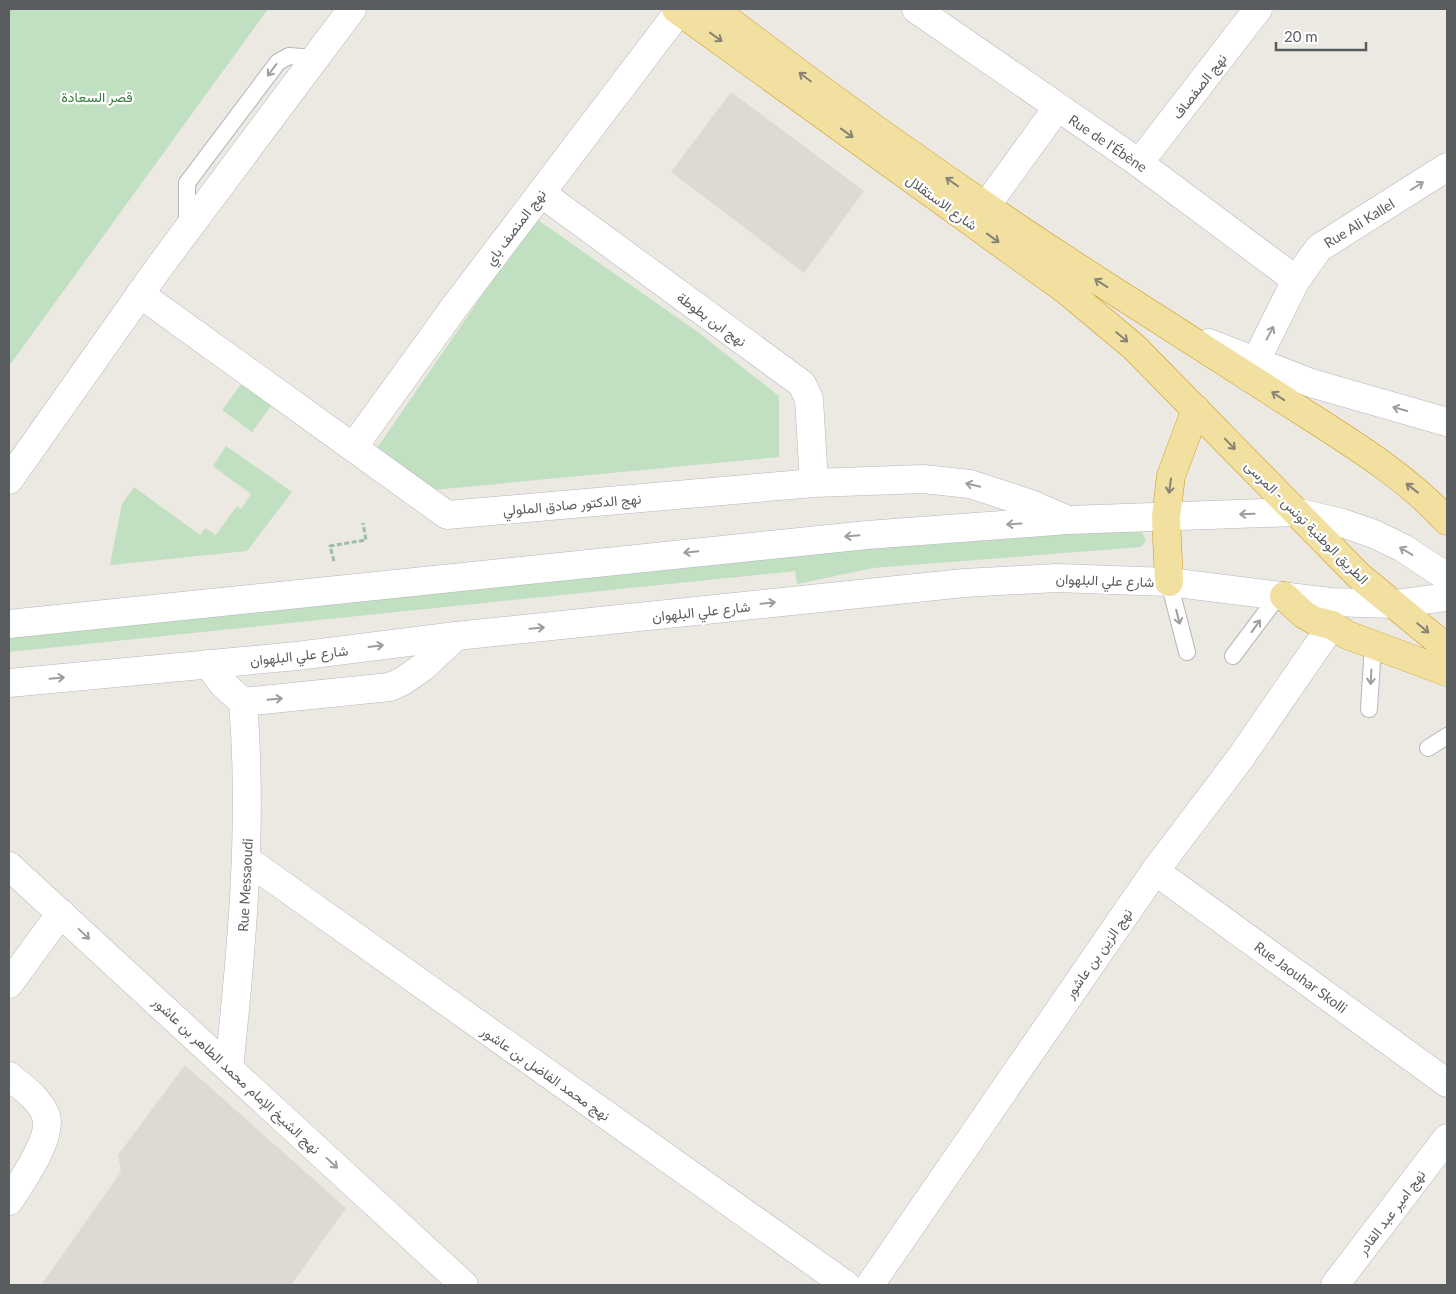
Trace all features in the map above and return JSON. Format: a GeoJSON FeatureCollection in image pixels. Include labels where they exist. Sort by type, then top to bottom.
{"type":"FeatureCollection","features":[{"type":"Feature","properties":{"kind":"highway","name":"شارع الاستقلال"},"geometry":{"type":"LineString","coordinates":[[678,10],[1067,291],[1134,347],[1196,409]]}},
{"type":"Feature","properties":{"kind":"highway","name":"شارع الاستقلال"},"geometry":{"type":"LineString","coordinates":[[728,13],[848,109],[986,206],[1172,327],[1252,370]]}},
{"type":"Feature","properties":{"kind":"highway"},"geometry":{"type":"LineString","coordinates":[[1252,370],[1387,468],[1418,493],[1447,521]]}},
{"type":"Feature","properties":{"kind":"highway","name":"الطريق الوطنية تونس - المرسى"},"geometry":{"type":"LineString","coordinates":[[1196,409],[1359,576],[1447,648]]}},
{"type":"Feature","properties":{"kind":"highway"},"geometry":{"type":"LineString","coordinates":[[1169,582],[1166,517],[1171,476],[1196,409]]}},
{"type":"Feature","properties":{"kind":"highway"},"geometry":{"type":"LineString","coordinates":[[1281,596],[1315,621],[1332,625],[1347,635],[1447,672]]}},
{"type":"Feature","properties":{"kind":"street"},"geometry":{"type":"LineString","coordinates":[[11,480],[187,229],[352,9]]}},
{"type":"Feature","properties":{"kind":"street","name":"Rue de l'Ébène"},"geometry":{"type":"LineString","coordinates":[[916,9],[1139,163],[1296,280]]}},
{"type":"Feature","properties":{"kind":"street","name":"نهج الصفصاف"},"geometry":{"type":"LineString","coordinates":[[1139,163],[1258,9]]}},
{"type":"Feature","properties":{"kind":"street","name":"نهج المنصف باي"},"geometry":{"type":"LineString","coordinates":[[354,446],[678,10]]}},
{"type":"Feature","properties":{"kind":"street"},"geometry":{"type":"LineString","coordinates":[[986,206],[1057,108]]}},
{"type":"Feature","properties":{"kind":"street","name":"Rue Ali Kallel"},"geometry":{"type":"LineString","coordinates":[[1252,370],[1296,280],[1319,248],[1447,167]]}},
{"type":"Feature","properties":{"kind":"street","name":"نهج ابن بطوطة"},"geometry":{"type":"LineString","coordinates":[[541,193],[802,384],[809,398],[814,483]]}},
{"type":"Feature","properties":{"kind":"street","name":"نهج الدكتور صادق الملولي"},"geometry":{"type":"LineString","coordinates":[[140,294],[354,446],[447,515],[814,483],[923,479],[961,482],[1006,495],[1068,520]]}},
{"type":"Feature","properties":{"kind":"street"},"geometry":{"type":"LineString","coordinates":[[1252,370],[1310,383],[1447,422]]}},
{"type":"Feature","properties":{"kind":"street"},"geometry":{"type":"LineString","coordinates":[[9,624],[750,546],[1068,520],[1296,512],[1342,522],[1374,534],[1403,548],[1447,577]]}},
{"type":"Feature","properties":{"kind":"street","name":"شارع علي البلهوان"},"geometry":{"type":"LineString","coordinates":[[9,682],[297,656],[456,636],[964,583],[1056,578],[1169,582],[1330,602],[1395,604],[1447,596]]}},
{"type":"Feature","properties":{"kind":"street","name":"نهج الزين بن عاشور"},"geometry":{"type":"LineString","coordinates":[[870,1285],[1155,871],[1241,757],[1332,625]]}},
{"type":"Feature","properties":{"kind":"street"},"geometry":{"type":"LineString","coordinates":[[208,664],[223,684],[243,702],[390,687],[412,675],[435,658],[456,636]]}},
{"type":"Feature","properties":{"kind":"street","name":"Rue Messaoudi"},"geometry":{"type":"LineString","coordinates":[[229,1068],[245,909],[247,860],[246,743],[243,702]]}},
{"type":"Feature","properties":{"kind":"street","name":"نهج محمد الفاضل بن عاشور"},"geometry":{"type":"LineString","coordinates":[[247,860],[846,1285]]}},
{"type":"Feature","properties":{"kind":"street","name":"نهج الشيخ الإمام محمد الطاهر بن عاشور"},"geometry":{"type":"LineString","coordinates":[[9,866],[464,1285]]}},
{"type":"Feature","properties":{"kind":"street","name":"Rue Jaouhar Skolli"},"geometry":{"type":"LineString","coordinates":[[1155,871],[1447,1083]]}},
{"type":"Feature","properties":{"kind":"street"},"geometry":{"type":"LineString","coordinates":[[9,984],[61,913]]}},
{"type":"Feature","properties":{"kind":"street"},"geometry":{"type":"LineString","coordinates":[[9,1076],[35,1098],[47,1117],[47,1128],[30,1169],[9,1201]]}},
{"type":"Feature","properties":{"kind":"street","name":"نهج امير عبد القادر"},"geometry":{"type":"LineString","coordinates":[[1335,1285],[1447,1138]]}},
{"type":"Feature","properties":{"kind":"lane"},"geometry":{"type":"LineString","coordinates":[[1169,582],[1187,652]]}},
{"type":"Feature","properties":{"kind":"lane"},"geometry":{"type":"LineString","coordinates":[[1233,656],[1281,596]]}},
{"type":"Feature","properties":{"kind":"lane"},"geometry":{"type":"LineString","coordinates":[[1369,709],[1373,645]]}},
{"type":"Feature","properties":{"kind":"lane"},"geometry":{"type":"LineString","coordinates":[[1428,748],[1447,736]]}},
{"type":"Feature","properties":{"kind":"path"},"geometry":{"type":"LineString","coordinates":[[342,589],[330,546],[366,540],[363,523]]}},
{"type":"Feature","properties":{"kind":"shaded area"},"geometry":{"type":"Polygon","coordinates":[[[731,92],[864,191],[804,273],[671,172],[731,92]]]}},
{"type":"Feature","properties":{"kind":"shaded area"},"geometry":{"type":"Polygon","coordinates":[[[185,1065],[346,1208],[291,1285],[41,1285],[121,1172],[118,1155],[185,1065]]]}},
{"type":"Feature","properties":{"kind":"green space","name":"قصر السعادة"},"geometry":{"type":"Polygon","coordinates":[[[9,9],[268,9],[9,366],[9,9]]]}},
{"type":"Feature","properties":{"kind":"green space"},"geometry":{"type":"Polygon","coordinates":[[[535,218],[695,330],[779,396],[779,457],[433,490],[375,451],[535,218]]]}},
{"type":"Feature","properties":{"kind":"green space"},"geometry":{"type":"Polygon","coordinates":[[[242,383],[272,405],[252,432],[222,410],[242,383]]]}},
{"type":"Feature","properties":{"kind":"green space"},"geometry":{"type":"Polygon","coordinates":[[[226,446],[292,492],[247,551],[110,565],[122,504],[134,487],[200,535],[205,528],[216,535],[237,506],[241,509],[251,494],[213,466],[226,446]]]}},
{"type":"Feature","properties":{"kind":"green space"},"geometry":{"type":"Polygon","coordinates":[[[1141,529],[1146,541],[1141,547],[873,568],[797,584],[795,571],[9,652],[9,624],[795,542],[871,549],[1141,529]]]}}]}
